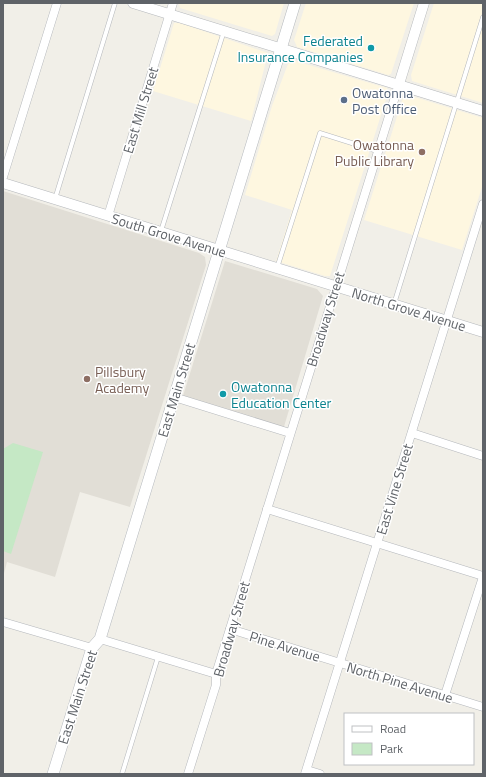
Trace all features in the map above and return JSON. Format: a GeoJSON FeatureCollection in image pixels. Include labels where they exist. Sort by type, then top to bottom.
{"type":"FeatureCollection","features":[{"type":"Feature","properties":{"kind":"main road","name":"East Main Street"},"geometry":{"type":"LineString","coordinates":[[52,774],[92,648],[100,639],[296,3]]}},
{"type":"Feature","properties":{"kind":"street"},"geometry":{"type":"LineString","coordinates":[[3,177],[57,3]]}},
{"type":"Feature","properties":{"kind":"street"},"geometry":{"type":"LineString","coordinates":[[133,3],[483,111]]}},
{"type":"Feature","properties":{"kind":"street","name":"East Mill Street"},"geometry":{"type":"LineString","coordinates":[[108,216],[173,3]]}},
{"type":"Feature","properties":{"kind":"street","name":"Broadway Street"},"geometry":{"type":"LineString","coordinates":[[188,774],[216,684],[216,674],[424,3]]}},
{"type":"Feature","properties":{"kind":"street","name":"South Grove Avenue"},"geometry":{"type":"LineString","coordinates":[[3,184],[336,286]]}},
{"type":"Feature","properties":{"kind":"street","name":"East Vine Street"},"geometry":{"type":"LineString","coordinates":[[306,772],[483,204]]}},
{"type":"Feature","properties":{"kind":"street","name":"North Grove Avenue"},"geometry":{"type":"LineString","coordinates":[[336,286],[483,332]]}},
{"type":"Feature","properties":{"kind":"street"},"geometry":{"type":"LineString","coordinates":[[174,397],[290,433]]}},
{"type":"Feature","properties":{"kind":"street"},"geometry":{"type":"LineString","coordinates":[[412,433],[483,456]]}},
{"type":"Feature","properties":{"kind":"street"},"geometry":{"type":"LineString","coordinates":[[267,509],[483,576],[445,695]]}},
{"type":"Feature","properties":{"kind":"street"},"geometry":{"type":"LineString","coordinates":[[3,622],[92,648]]}},
{"type":"Feature","properties":{"kind":"street","name":"Pine Avenue"},"geometry":{"type":"LineString","coordinates":[[230,629],[340,663]]}},
{"type":"Feature","properties":{"kind":"street"},"geometry":{"type":"LineString","coordinates":[[100,639],[216,674]]}},
{"type":"Feature","properties":{"kind":"street","name":"North Pine Avenue"},"geometry":{"type":"LineString","coordinates":[[340,663],[483,707]]}},
{"type":"Feature","properties":{"kind":"street"},"geometry":{"type":"LineString","coordinates":[[306,772],[320,774]]}},
{"type":"Feature","properties":{"kind":"lane"},"geometry":{"type":"LineString","coordinates":[[55,200],[115,3]]}},
{"type":"Feature","properties":{"kind":"lane"},"geometry":{"type":"LineString","coordinates":[[394,305],[483,17]]}},
{"type":"Feature","properties":{"kind":"lane"},"geometry":{"type":"LineString","coordinates":[[160,232],[224,31]]}},
{"type":"Feature","properties":{"kind":"lane"},"geometry":{"type":"LineString","coordinates":[[277,268],[320,133],[377,151]]}},
{"type":"Feature","properties":{"kind":"lane"},"geometry":{"type":"LineString","coordinates":[[122,774],[158,657]]}},
{"type":"Feature","properties":{"kind":"shaded area"},"geometry":{"type":"Polygon","coordinates":[[[179,3],[284,3],[275,34],[272,36],[180,8],[179,3]]]}},
{"type":"Feature","properties":{"kind":"shaded area"},"geometry":{"type":"Polygon","coordinates":[[[306,3],[414,3],[391,74],[388,75],[297,47],[294,40],[306,3]]]}},
{"type":"Feature","properties":{"kind":"shaded area"},"geometry":{"type":"Polygon","coordinates":[[[434,3],[483,3],[483,103],[412,81],[411,75],[434,3]]]}},
{"type":"Feature","properties":{"kind":"shaded area"},"geometry":{"type":"Polygon","coordinates":[[[174,23],[180,23],[268,53],[251,121],[153,91],[174,23]]]}},
{"type":"Feature","properties":{"kind":"shaded area"},"geometry":{"type":"Polygon","coordinates":[[[292,60],[387,88],[388,93],[330,276],[325,276],[276,261],[292,210],[245,195],[272,106],[288,64],[292,60]]]}},
{"type":"Feature","properties":{"kind":"shaded area"},"geometry":{"type":"Polygon","coordinates":[[[408,95],[483,118],[483,184],[462,250],[364,220],[403,97],[408,95]]]}},
{"type":"Feature","properties":{"kind":"shaded area","name":"Pillsbury Academy"},"geometry":{"type":"Polygon","coordinates":[[[3,191],[199,253],[205,257],[206,265],[130,507],[80,492],[55,577],[7,562],[3,577],[3,191]]]}},
{"type":"Feature","properties":{"kind":"shaded area"},"geometry":{"type":"Polygon","coordinates":[[[225,261],[317,289],[323,296],[283,430],[182,399],[225,261]]]}},
{"type":"Feature","properties":{"kind":"green space"},"geometry":{"type":"Polygon","coordinates":[[[13,443],[43,452],[11,554],[3,551],[3,449],[13,443]]]}},
{"type":"Feature","properties":{"kind":"place","name":"Federated Insurance Companies"},"geometry":{"type":"Point","coordinates":[371,48]}},
{"type":"Feature","properties":{"kind":"place","name":"Owatonna Post Office"},"geometry":{"type":"Point","coordinates":[344,100]}},
{"type":"Feature","properties":{"kind":"place","name":"Owatonna Public Library"},"geometry":{"type":"Point","coordinates":[422,152]}},
{"type":"Feature","properties":{"kind":"place","name":"Pillsbury Academy"},"geometry":{"type":"Point","coordinates":[87,379]}},
{"type":"Feature","properties":{"kind":"place","name":"Owatonna Education Center"},"geometry":{"type":"Point","coordinates":[223,394]}}]}
